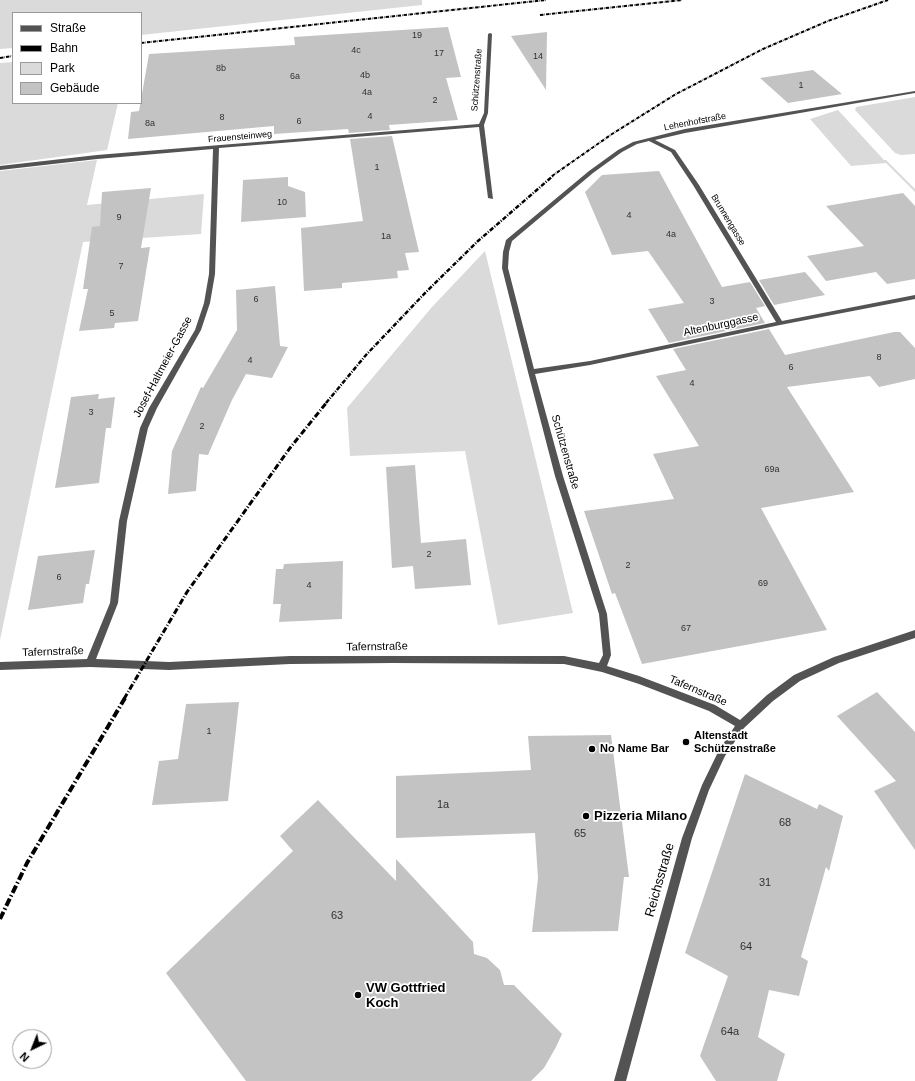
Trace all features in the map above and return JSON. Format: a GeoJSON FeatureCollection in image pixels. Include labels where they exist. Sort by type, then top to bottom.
{"type":"FeatureCollection","features":[{"type":"Feature","properties":{"kind":"street","name":"Schützenstraße"},"geometry":{"type":"LineString","coordinates":[[490,34],[486,113],[481,125],[491,198]]}},
{"type":"Feature","properties":{"kind":"street","name":"Lehenhofstraße"},"geometry":{"type":"LineString","coordinates":[[509,240],[620,151],[649,139],[685,131],[915,92]]}},
{"type":"Feature","properties":{"kind":"street","name":"Frauensteinweg"},"geometry":{"type":"LineString","coordinates":[[0,168],[97,156],[481,125]]}},
{"type":"Feature","properties":{"kind":"street","name":"Brunnengasse"},"geometry":{"type":"LineString","coordinates":[[649,139],[673,151],[780,323]]}},
{"type":"Feature","properties":{"kind":"street","name":"Josef-Haltmeier-Gasse"},"geometry":{"type":"LineString","coordinates":[[90,663],[114,603],[123,521],[144,428],[153,408],[198,330],[207,303],[212,274],[216,147]]}},
{"type":"Feature","properties":{"kind":"street","name":"Schützenstraße"},"geometry":{"type":"LineString","coordinates":[[509,240],[506,252],[505,268],[531,372],[559,476],[603,614],[607,655],[602,668]]}},
{"type":"Feature","properties":{"kind":"street","name":"Altenburggasse"},"geometry":{"type":"LineString","coordinates":[[531,372],[590,363],[780,323],[915,297]]}},
{"type":"Feature","properties":{"kind":"street","name":"Reichsstraße"},"geometry":{"type":"LineString","coordinates":[[620,1081],[687,838],[705,788],[722,753],[741,725],[770,698],[796,678],[837,660],[915,634]]}},
{"type":"Feature","properties":{"kind":"street","name":"Tafernstraße"},"geometry":{"type":"LineString","coordinates":[[0,666],[90,663],[169,666],[290,660],[536,658],[564,660],[602,668],[639,680],[712,708],[741,725]]}},
{"type":"Feature","properties":{"kind":"green space"},"geometry":{"type":"Polygon","coordinates":[[[0,0],[422,0],[422,5],[142,35],[142,12],[12,12],[12,48],[0,49],[0,0]]]}},
{"type":"Feature","properties":{"kind":"green space"},"geometry":{"type":"Polygon","coordinates":[[[12,62],[12,104],[118,104],[107,150],[0,165],[0,63],[12,62]]]}},
{"type":"Feature","properties":{"kind":"green space"},"geometry":{"type":"Polygon","coordinates":[[[915,97],[915,154],[901,155],[895,153],[855,110],[856,107],[915,97]]]}},
{"type":"Feature","properties":{"kind":"green space"},"geometry":{"type":"Polygon","coordinates":[[[838,110],[884,160],[886,160],[915,189],[915,192],[886,163],[851,166],[810,119],[838,110]]]}},
{"type":"Feature","properties":{"kind":"green space"},"geometry":{"type":"Polygon","coordinates":[[[97,160],[87,205],[204,194],[201,234],[83,242],[0,640],[0,171],[97,160]]]}},
{"type":"Feature","properties":{"kind":"green space"},"geometry":{"type":"Polygon","coordinates":[[[485,251],[573,613],[498,625],[465,451],[350,456],[347,408],[432,307],[485,251]]]}},
{"type":"Feature","properties":{"kind":"building"},"geometry":{"type":"Polygon","coordinates":[[[448,27],[461,77],[446,78],[458,120],[389,125],[390,130],[349,133],[348,129],[274,134],[274,126],[128,139],[131,112],[139,111],[140,104],[142,104],[142,94],[149,54],[295,45],[294,37],[448,27]]]}},
{"type":"Feature","properties":{"kind":"building"},"geometry":{"type":"Polygon","coordinates":[[[547,32],[546,90],[511,36],[547,32]]]}},
{"type":"Feature","properties":{"kind":"building"},"geometry":{"type":"Polygon","coordinates":[[[813,70],[842,94],[788,103],[760,78],[813,70]]]}},
{"type":"Feature","properties":{"kind":"building"},"geometry":{"type":"Polygon","coordinates":[[[392,136],[419,252],[405,253],[409,270],[397,271],[398,278],[342,283],[342,288],[304,291],[301,228],[363,221],[350,139],[392,136]]]}},
{"type":"Feature","properties":{"kind":"building"},"geometry":{"type":"Polygon","coordinates":[[[659,171],[722,287],[750,282],[765,306],[756,308],[765,323],[669,343],[648,309],[684,303],[648,251],[612,255],[585,192],[602,175],[659,171]]]}},
{"type":"Feature","properties":{"kind":"building"},"geometry":{"type":"Polygon","coordinates":[[[288,177],[288,186],[305,192],[306,217],[241,222],[243,180],[288,177]]]}},
{"type":"Feature","properties":{"kind":"building"},"geometry":{"type":"Polygon","coordinates":[[[151,188],[141,248],[150,247],[138,321],[115,323],[114,328],[79,331],[88,289],[83,289],[92,227],[100,226],[102,192],[151,188]]]}},
{"type":"Feature","properties":{"kind":"building"},"geometry":{"type":"Polygon","coordinates":[[[903,193],[915,206],[915,279],[887,284],[876,272],[826,281],[807,256],[864,246],[826,206],[903,193]]]}},
{"type":"Feature","properties":{"kind":"building"},"geometry":{"type":"Polygon","coordinates":[[[805,272],[825,295],[774,305],[759,280],[805,272]]]}},
{"type":"Feature","properties":{"kind":"building"},"geometry":{"type":"Polygon","coordinates":[[[275,286],[280,346],[288,347],[272,378],[246,374],[232,400],[208,455],[199,454],[196,491],[168,494],[172,451],[201,387],[203,388],[237,330],[236,290],[275,286]]]}},
{"type":"Feature","properties":{"kind":"building"},"geometry":{"type":"Polygon","coordinates":[[[769,329],[785,355],[894,332],[900,332],[915,348],[915,379],[879,387],[870,376],[787,387],[854,492],[761,508],[827,630],[642,664],[615,593],[612,594],[584,511],[674,499],[653,454],[699,446],[656,376],[686,370],[673,349],[769,329]]]}},
{"type":"Feature","properties":{"kind":"building"},"geometry":{"type":"Polygon","coordinates":[[[99,394],[98,399],[115,397],[111,428],[106,428],[99,483],[55,488],[71,397],[99,394]]]}},
{"type":"Feature","properties":{"kind":"building"},"geometry":{"type":"Polygon","coordinates":[[[415,465],[421,543],[466,539],[471,585],[415,589],[413,566],[392,568],[386,467],[415,465]]]}},
{"type":"Feature","properties":{"kind":"building"},"geometry":{"type":"Polygon","coordinates":[[[95,550],[89,584],[86,584],[83,603],[28,610],[38,556],[95,550]]]}},
{"type":"Feature","properties":{"kind":"building"},"geometry":{"type":"Polygon","coordinates":[[[343,561],[342,619],[279,622],[281,604],[273,604],[276,569],[283,569],[284,564],[343,561]]]}},
{"type":"Feature","properties":{"kind":"building"},"geometry":{"type":"Polygon","coordinates":[[[877,692],[915,732],[915,850],[874,791],[896,781],[837,716],[877,692]]]}},
{"type":"Feature","properties":{"kind":"building"},"geometry":{"type":"Polygon","coordinates":[[[239,702],[228,801],[152,805],[159,761],[178,759],[186,704],[239,702]]]}},
{"type":"Feature","properties":{"kind":"building"},"geometry":{"type":"Polygon","coordinates":[[[611,735],[629,877],[624,877],[618,931],[532,932],[538,878],[535,833],[396,838],[396,776],[531,770],[528,736],[611,735]]]}},
{"type":"Feature","properties":{"kind":"building"},"geometry":{"type":"Polygon","coordinates":[[[745,774],[817,809],[819,804],[843,816],[829,871],[826,867],[801,957],[808,961],[799,996],[769,990],[758,1037],[785,1054],[777,1081],[716,1081],[700,1056],[728,976],[685,953],[745,774]]]}},
{"type":"Feature","properties":{"kind":"building"},"geometry":{"type":"Polygon","coordinates":[[[318,800],[396,881],[396,859],[473,942],[474,954],[487,958],[500,970],[504,985],[514,985],[562,1034],[544,1068],[531,1081],[246,1081],[166,973],[293,851],[280,836],[318,800]]]}},
{"type":"Feature","properties":{"kind":"railway"},"geometry":{"type":"LineString","coordinates":[[142,43],[546,0]]}},
{"type":"Feature","properties":{"kind":"railway"},"geometry":{"type":"LineString","coordinates":[[540,15],[682,0]]}},
{"type":"Feature","properties":{"kind":"railway"},"geometry":{"type":"LineString","coordinates":[[552,176],[612,134],[676,94],[763,49],[828,21],[888,0]]}},
{"type":"Feature","properties":{"kind":"railway"},"geometry":{"type":"LineString","coordinates":[[0,58],[12,56]]}},
{"type":"Feature","properties":{"kind":"railway"},"geometry":{"type":"LineString","coordinates":[[326,403],[366,355],[426,292],[478,241],[554,175]]}},
{"type":"Feature","properties":{"kind":"railway"},"geometry":{"type":"LineString","coordinates":[[124,699],[187,592],[290,448],[327,402]]}},
{"type":"Feature","properties":{"kind":"railway"},"geometry":{"type":"LineString","coordinates":[[0,919],[27,863],[125,698]]}},
{"type":"Feature","properties":{"kind":"place","name":"Altenstadt Schützenstraße"},"geometry":{"type":"Point","coordinates":[686,742]}},
{"type":"Feature","properties":{"kind":"place","name":"No Name Bar"},"geometry":{"type":"Point","coordinates":[592,749]}},
{"type":"Feature","properties":{"kind":"place","name":"Pizzeria Milano"},"geometry":{"type":"Point","coordinates":[586,816]}},
{"type":"Feature","properties":{"kind":"place","name":"VW Gottfried Koch"},"geometry":{"type":"Point","coordinates":[358,995]}}]}
